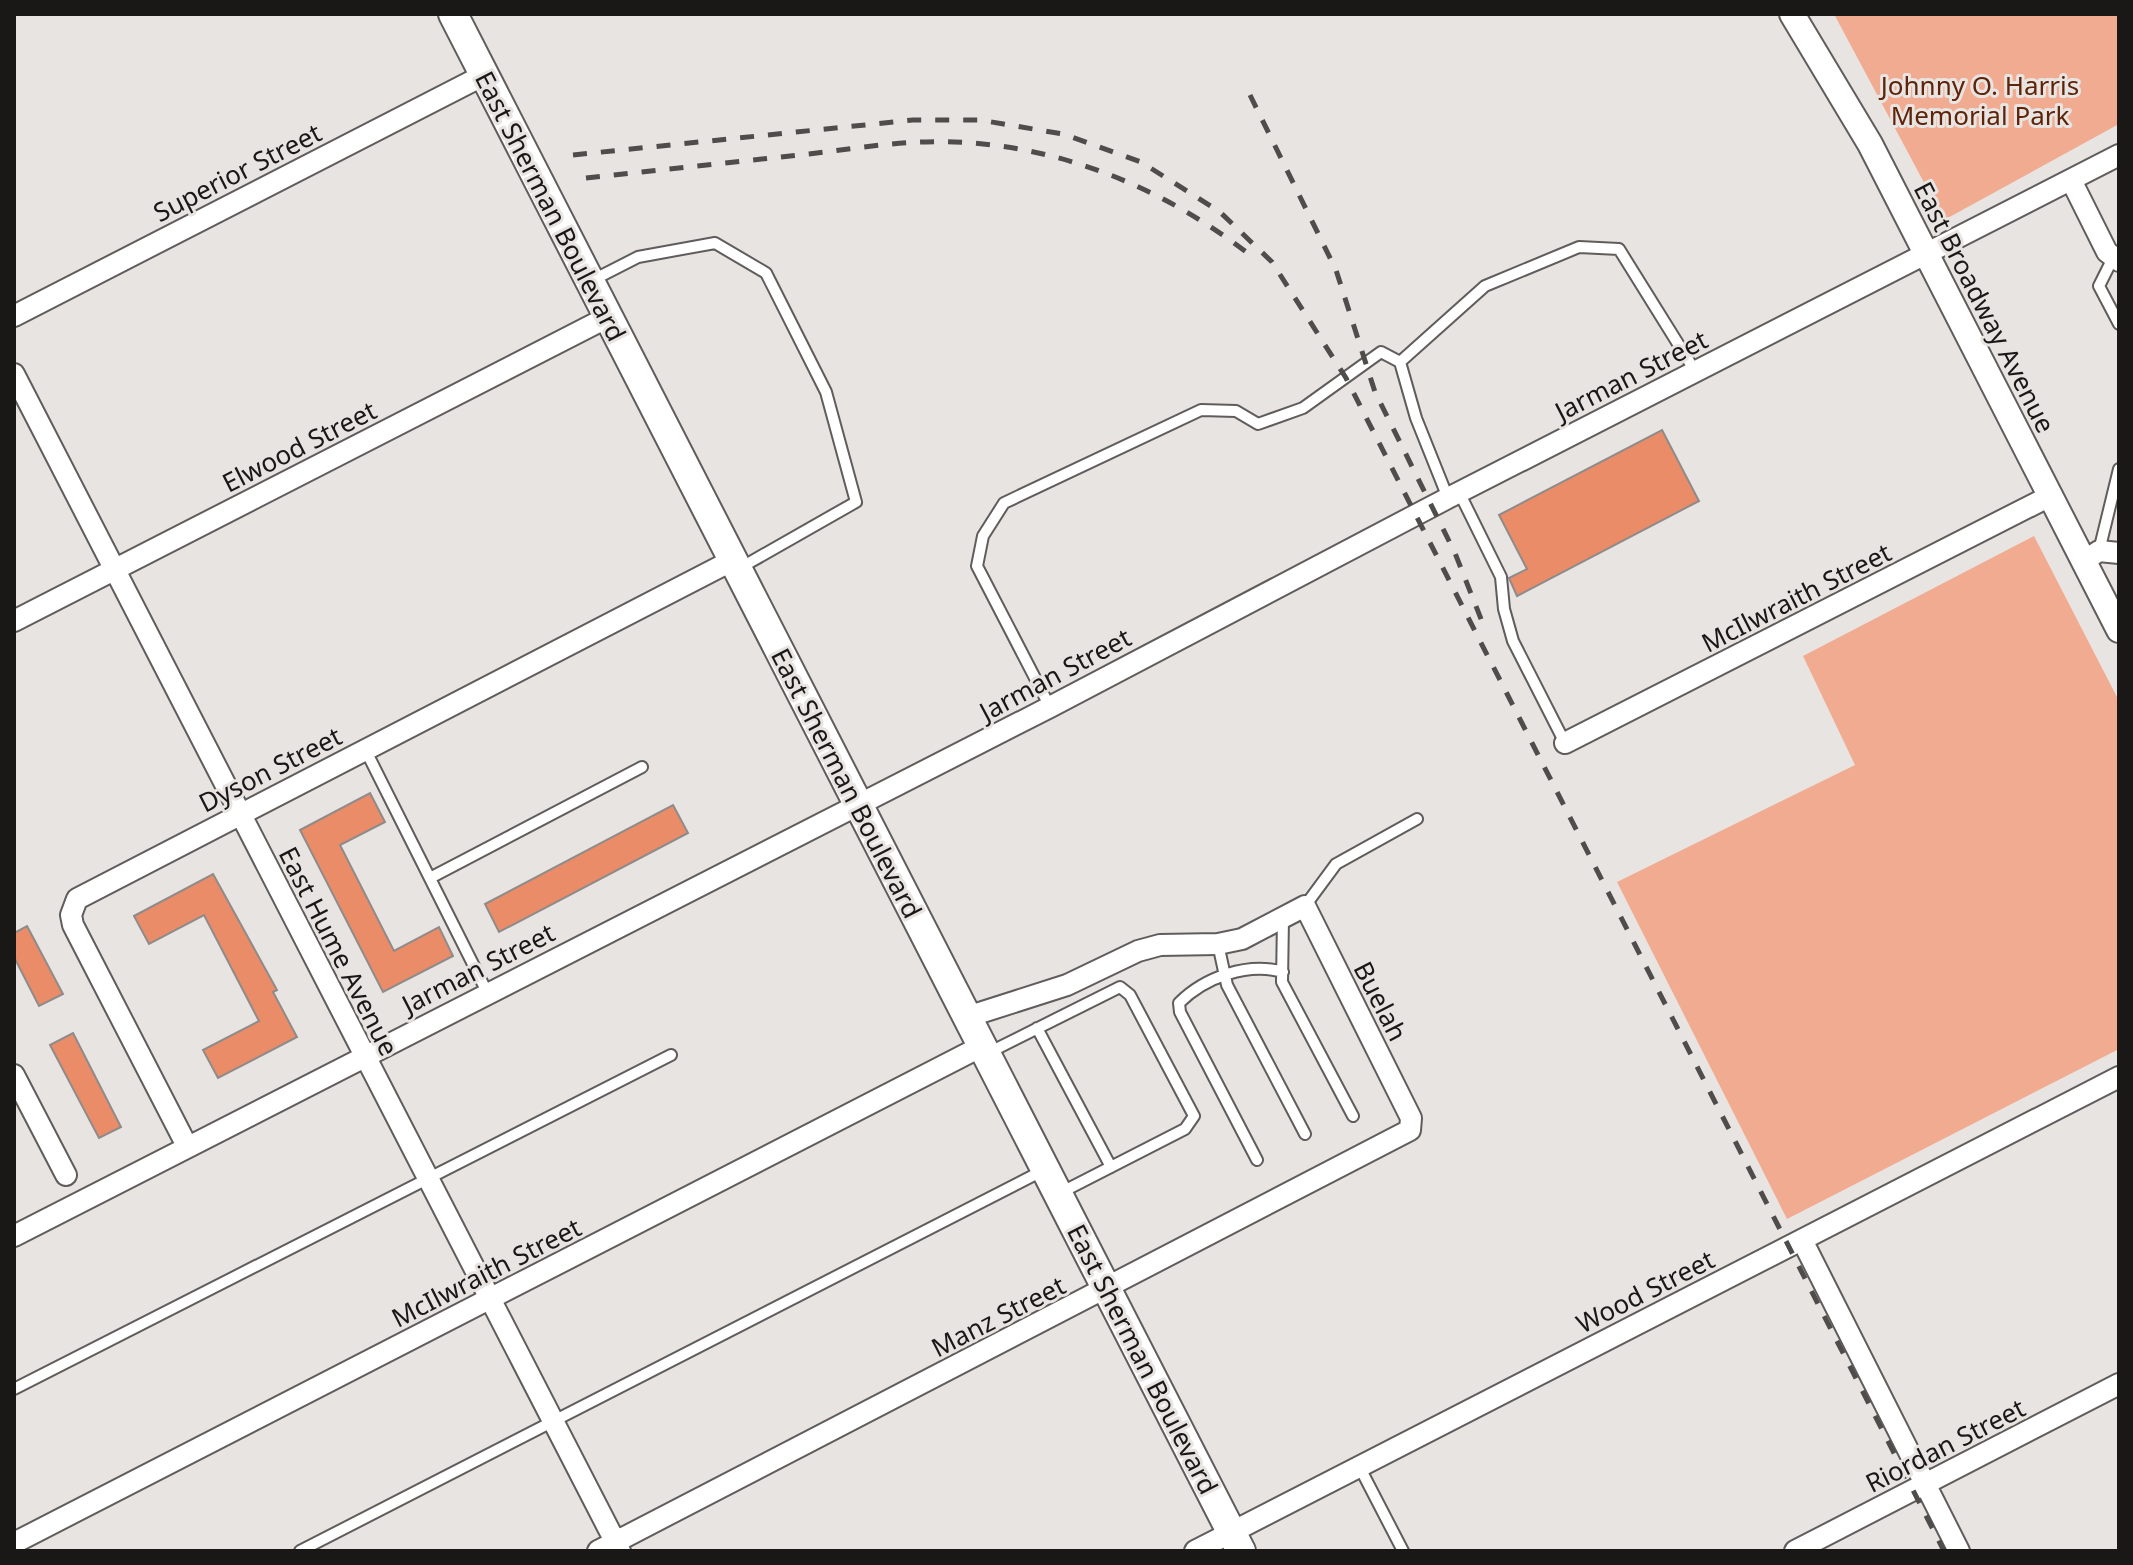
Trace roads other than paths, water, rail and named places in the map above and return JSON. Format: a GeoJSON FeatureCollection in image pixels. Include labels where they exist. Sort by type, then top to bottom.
{"type":"FeatureCollection","features":[{"type":"Feature","properties":{"kind":"main road","name":"East Sherman Boulevard"},"geometry":{"type":"LineString","coordinates":[[453,14],[1236,1541]]}},
{"type":"Feature","properties":{"kind":"street","name":"East Broadway Avenue"},"geometry":{"type":"LineString","coordinates":[[1792,14],[1847,103],[2050,496],[2101,555],[2119,630]]}},
{"type":"Feature","properties":{"kind":"street","name":"Superior Street"},"geometry":{"type":"LineString","coordinates":[[14,316],[484,75]]}},
{"type":"Feature","properties":{"kind":"street","name":"Jarman Street"},"geometry":{"type":"LineString","coordinates":[[14,1236],[1050,707],[1454,495],[2119,155]]}},
{"type":"Feature","properties":{"kind":"street"},"geometry":{"type":"LineString","coordinates":[[2071,180],[2116,260]]}},
{"type":"Feature","properties":{"kind":"street","name":"Elwood Street"},"geometry":{"type":"LineString","coordinates":[[14,621],[608,317]]}},
{"type":"Feature","properties":{"kind":"street","name":"East Hume Avenue"},"geometry":{"type":"LineString","coordinates":[[14,374],[552,1422],[611,1548]]}},
{"type":"Feature","properties":{"kind":"street","name":"McIlwraith Street"},"geometry":{"type":"LineString","coordinates":[[1565,743],[2050,496]]}},
{"type":"Feature","properties":{"kind":"street","name":"Dyson Street"},"geometry":{"type":"LineString","coordinates":[[187,1146],[71,915],[73,905],[83,895],[365,749],[735,565]]}},
{"type":"Feature","properties":{"kind":"street"},"geometry":{"type":"LineString","coordinates":[[967,1017],[1067,985],[1138,951],[1160,945],[1218,944],[1242,939],[1305,906]]}},
{"type":"Feature","properties":{"kind":"street","name":"Buelah"},"geometry":{"type":"LineString","coordinates":[[1305,906],[1411,1118]]}},
{"type":"Feature","properties":{"kind":"street","name":"McIlwraith Street"},"geometry":{"type":"LineString","coordinates":[[14,1543],[984,1050]]}},
{"type":"Feature","properties":{"kind":"street"},"geometry":{"type":"LineString","coordinates":[[14,1075],[66,1175]]}},
{"type":"Feature","properties":{"kind":"street","name":"Wood Street"},"geometry":{"type":"LineString","coordinates":[[1195,1551],[1236,1541],[1359,1466],[2119,1077]]}},
{"type":"Feature","properties":{"kind":"street","name":"Manz Street"},"geometry":{"type":"LineString","coordinates":[[611,1548],[1410,1130],[1411,1118]]}},
{"type":"Feature","properties":{"kind":"street"},"geometry":{"type":"LineString","coordinates":[[1802,1240],[1959,1551]]}},
{"type":"Feature","properties":{"kind":"street","name":"Riordan Street"},"geometry":{"type":"LineString","coordinates":[[1795,1551],[2119,1384]]}},
{"type":"Feature","properties":{"kind":"lane"},"geometry":{"type":"LineString","coordinates":[[590,281],[638,257],[715,243],[766,273],[796,329],[826,392],[856,502],[735,565]]}},
{"type":"Feature","properties":{"kind":"lane"},"geometry":{"type":"LineString","coordinates":[[1400,362],[1485,286],[1579,247],[1619,249],[1695,371]]}},
{"type":"Feature","properties":{"kind":"lane"},"geometry":{"type":"LineString","coordinates":[[2116,260],[2099,286],[2119,324]]}},
{"type":"Feature","properties":{"kind":"lane"},"geometry":{"type":"LineString","coordinates":[[1050,707],[977,566],[983,536],[1004,503],[1201,410],[1236,411],[1258,424],[1303,408],[1381,352],[1400,362],[1416,418],[1454,495],[1501,577],[1504,609],[1513,641],[1565,743]]}},
{"type":"Feature","properties":{"kind":"lane"},"geometry":{"type":"LineString","coordinates":[[2101,555],[2119,469]]}},
{"type":"Feature","properties":{"kind":"lane"},"geometry":{"type":"LineString","coordinates":[[365,749],[487,992]]}},
{"type":"Feature","properties":{"kind":"lane"},"geometry":{"type":"LineString","coordinates":[[430,878],[642,767]]}},
{"type":"Feature","properties":{"kind":"lane"},"geometry":{"type":"LineString","coordinates":[[1305,906],[1336,864],[1417,819]]}},
{"type":"Feature","properties":{"kind":"lane"},"geometry":{"type":"LineString","coordinates":[[1283,918],[1282,982],[1353,1116]]}},
{"type":"Feature","properties":{"kind":"lane"},"geometry":{"type":"LineString","coordinates":[[1218,944],[1224,976],[1305,1134]]}},
{"type":"Feature","properties":{"kind":"lane"},"geometry":{"type":"LineString","coordinates":[[1257,1160],[1180,1012],[1179,1003],[1245,967],[1264,966],[1283,972]]}},
{"type":"Feature","properties":{"kind":"lane"},"geometry":{"type":"LineString","coordinates":[[984,1050],[1120,987],[1127,989],[1194,1116],[1193,1121],[1058,1194]]}},
{"type":"Feature","properties":{"kind":"lane"},"geometry":{"type":"LineString","coordinates":[[1037,1028],[1111,1167]]}},
{"type":"Feature","properties":{"kind":"lane"},"geometry":{"type":"LineString","coordinates":[[14,1389],[671,1055]]}},
{"type":"Feature","properties":{"kind":"lane"},"geometry":{"type":"LineString","coordinates":[[300,1551],[1045,1169]]}},
{"type":"Feature","properties":{"kind":"lane"},"geometry":{"type":"LineString","coordinates":[[1359,1466],[1403,1551]]}},
{"type":"Feature","properties":{"kind":"railway"},"geometry":{"type":"LineString","coordinates":[[1250,95],[1336,270],[1375,392],[1455,553],[1483,624]]}},
{"type":"Feature","properties":{"kind":"railway"},"geometry":{"type":"LineString","coordinates":[[573,155],[913,120],[980,120],[1063,134],[1141,162],[1220,212],[1272,262],[1346,378],[1944,1551]]}},
{"type":"Feature","properties":{"kind":"railway"},"geometry":{"type":"LineString","coordinates":[[586,178],[900,143],[995,145],[1073,162],[1111,175],[1183,210],[1250,255]]}},
{"type":"Feature","properties":{"kind":"park label","name":"Johnny O. Harris Memorial Park"},"geometry":{"type":"Point","coordinates":[1980,100]}}]}
